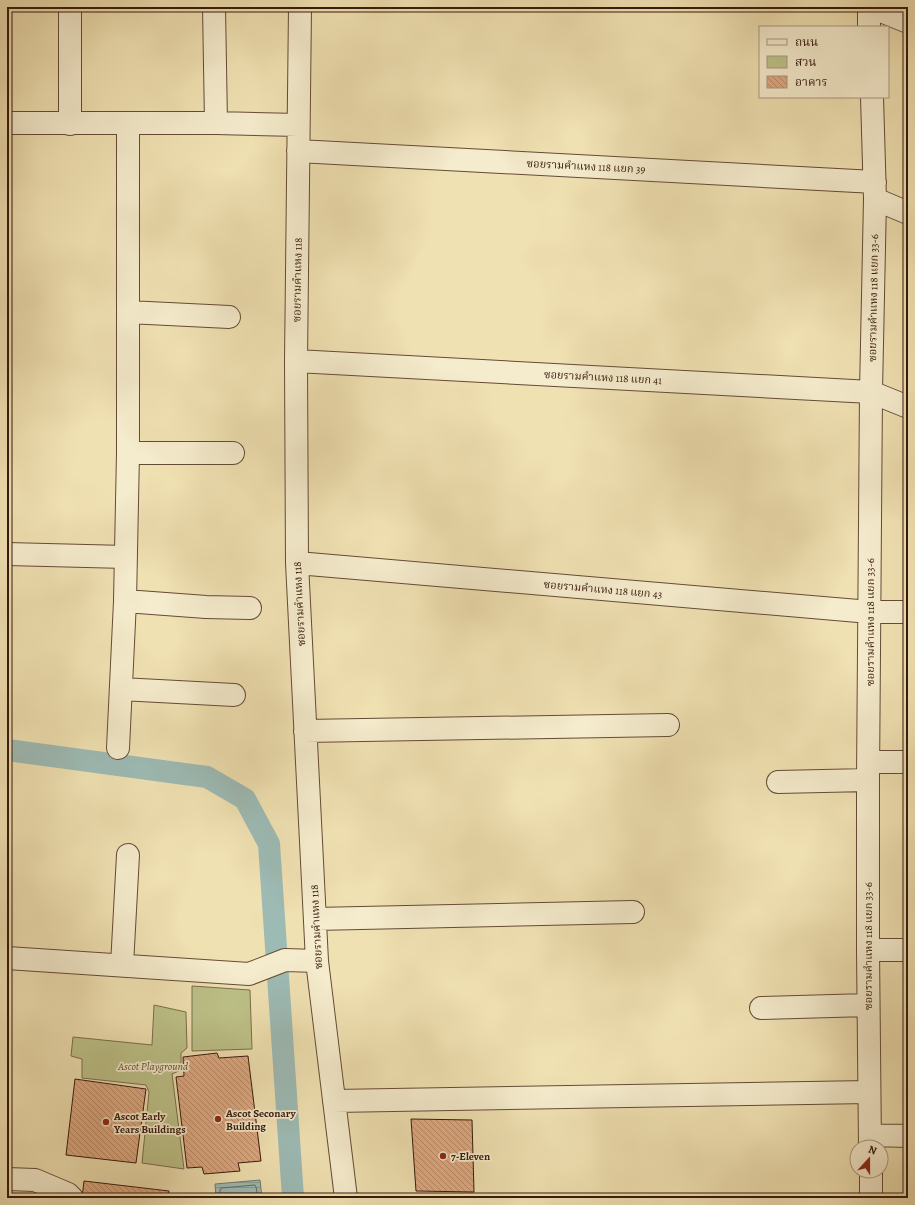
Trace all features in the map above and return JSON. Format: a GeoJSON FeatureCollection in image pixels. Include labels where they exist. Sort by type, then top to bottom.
{"type":"FeatureCollection","features":[{"type":"Feature","properties":{"kind":"street"},"geometry":{"type":"LineString","coordinates":[[70,7],[70,124]]}},
{"type":"Feature","properties":{"kind":"street"},"geometry":{"type":"LineString","coordinates":[[214,7],[216,123]]}},
{"type":"Feature","properties":{"kind":"street","name":"ซอยรามคำแหง 118"},"geometry":{"type":"LineString","coordinates":[[300,7],[296,361],[297,563],[317,961],[346,1198]]}},
{"type":"Feature","properties":{"kind":"street"},"geometry":{"type":"LineString","coordinates":[[870,26],[870,7],[908,22]]}},
{"type":"Feature","properties":{"kind":"street","name":"ซอยรามคำแหง 118 แยก 33-6"},"geometry":{"type":"LineString","coordinates":[[870,1139],[868,1005],[868,771],[871,392],[875,191],[872,98]]}},
{"type":"Feature","properties":{"kind":"street"},"geometry":{"type":"LineString","coordinates":[[7,123],[216,123],[298,125]]}},
{"type":"Feature","properties":{"kind":"street"},"geometry":{"type":"LineString","coordinates":[[118,748],[125,601],[128,453],[128,124]]}},
{"type":"Feature","properties":{"kind":"street","name":"ซอยรามคำแหง 118 แยก 39"},"geometry":{"type":"LineString","coordinates":[[298,151],[875,191],[908,213]]}},
{"type":"Feature","properties":{"kind":"street"},"geometry":{"type":"LineString","coordinates":[[128,312],[229,317]]}},
{"type":"Feature","properties":{"kind":"street","name":"ซอยรามคำแหง 118 แยก 41"},"geometry":{"type":"LineString","coordinates":[[296,361],[871,392],[908,407]]}},
{"type":"Feature","properties":{"kind":"street"},"geometry":{"type":"LineString","coordinates":[[128,453],[233,453]]}},
{"type":"Feature","properties":{"kind":"street"},"geometry":{"type":"LineString","coordinates":[[7,554],[126,557]]}},
{"type":"Feature","properties":{"kind":"street","name":"ซอยรามคำแหง 118 แยก 43"},"geometry":{"type":"LineString","coordinates":[[297,563],[870,612],[908,612]]}},
{"type":"Feature","properties":{"kind":"street"},"geometry":{"type":"LineString","coordinates":[[125,601],[250,608]]}},
{"type":"Feature","properties":{"kind":"street"},"geometry":{"type":"LineString","coordinates":[[121,689],[234,695]]}},
{"type":"Feature","properties":{"kind":"street"},"geometry":{"type":"LineString","coordinates":[[306,730],[668,726]]}},
{"type":"Feature","properties":{"kind":"street"},"geometry":{"type":"LineString","coordinates":[[778,782],[868,771],[908,762]]}},
{"type":"Feature","properties":{"kind":"street"},"geometry":{"type":"LineString","coordinates":[[122,965],[128,855]]}},
{"type":"Feature","properties":{"kind":"street"},"geometry":{"type":"LineString","coordinates":[[315,919],[633,912]]}},
{"type":"Feature","properties":{"kind":"street"},"geometry":{"type":"LineString","coordinates":[[868,950],[908,950]]}},
{"type":"Feature","properties":{"kind":"street"},"geometry":{"type":"LineString","coordinates":[[7,958],[249,974],[285,960],[317,961]]}},
{"type":"Feature","properties":{"kind":"street"},"geometry":{"type":"LineString","coordinates":[[761,1008],[868,1005]]}},
{"type":"Feature","properties":{"kind":"street"},"geometry":{"type":"LineString","coordinates":[[334,1101],[869,1092]]}},
{"type":"Feature","properties":{"kind":"street"},"geometry":{"type":"LineString","coordinates":[[885,1139],[908,1136]]}},
{"type":"Feature","properties":{"kind":"street"},"geometry":{"type":"LineString","coordinates":[[7,1179],[34,1189],[70,1196]]}},
{"type":"Feature","properties":{"kind":"street"},"geometry":{"type":"LineString","coordinates":[[871,1179],[871,1198]]}},
{"type":"Feature","properties":{"kind":"green space"},"geometry":{"type":"Polygon","coordinates":[[[192,986],[250,990],[252,1049],[192,1051],[192,986]]]}},
{"type":"Feature","properties":{"kind":"green space","name":"Ascot Playground"},"geometry":{"type":"Polygon","coordinates":[[[154,1005],[186,1012],[187,1048],[181,1053],[181,1070],[172,1074],[184,1169],[142,1163],[149,1092],[146,1085],[82,1078],[82,1059],[71,1056],[73,1037],[152,1045],[154,1005]]]}},
{"type":"Feature","properties":{"kind":"water"},"geometry":{"type":"Polygon","coordinates":[[[260,1180],[262,1198],[216,1198],[215,1184],[260,1180]]]}},
{"type":"Feature","properties":{"kind":"building","name":"Ascot Seconary Building"},"geometry":{"type":"Polygon","coordinates":[[[217,1053],[219,1058],[248,1056],[261,1161],[238,1163],[240,1171],[204,1174],[202,1167],[187,1168],[176,1077],[184,1076],[183,1057],[217,1053]]]}},
{"type":"Feature","properties":{"kind":"building","name":"Ascot Early Years Buildings"},"geometry":{"type":"Polygon","coordinates":[[[75,1079],[146,1089],[136,1163],[66,1155],[75,1079]]]}},
{"type":"Feature","properties":{"kind":"building","name":"7-Eleven"},"geometry":{"type":"Polygon","coordinates":[[[411,1119],[472,1120],[474,1192],[416,1191],[411,1119]]]}},
{"type":"Feature","properties":{"kind":"building"},"geometry":{"type":"Polygon","coordinates":[[[84,1181],[169,1191],[168,1196],[181,1198],[82,1198],[84,1181]]]}},
{"type":"Feature","properties":{"kind":"waterway"},"geometry":{"type":"LineString","coordinates":[[7,750],[207,777],[245,799],[269,844],[293,1198]]}},
{"type":"Feature","properties":{"kind":"place","name":"Ascot Seconary Building"},"geometry":{"type":"Point","coordinates":[218,1119]}},
{"type":"Feature","properties":{"kind":"place","name":"Ascot Early Years Buildings"},"geometry":{"type":"Point","coordinates":[106,1122]}},
{"type":"Feature","properties":{"kind":"place","name":"7-Eleven"},"geometry":{"type":"Point","coordinates":[443,1156]}}]}
